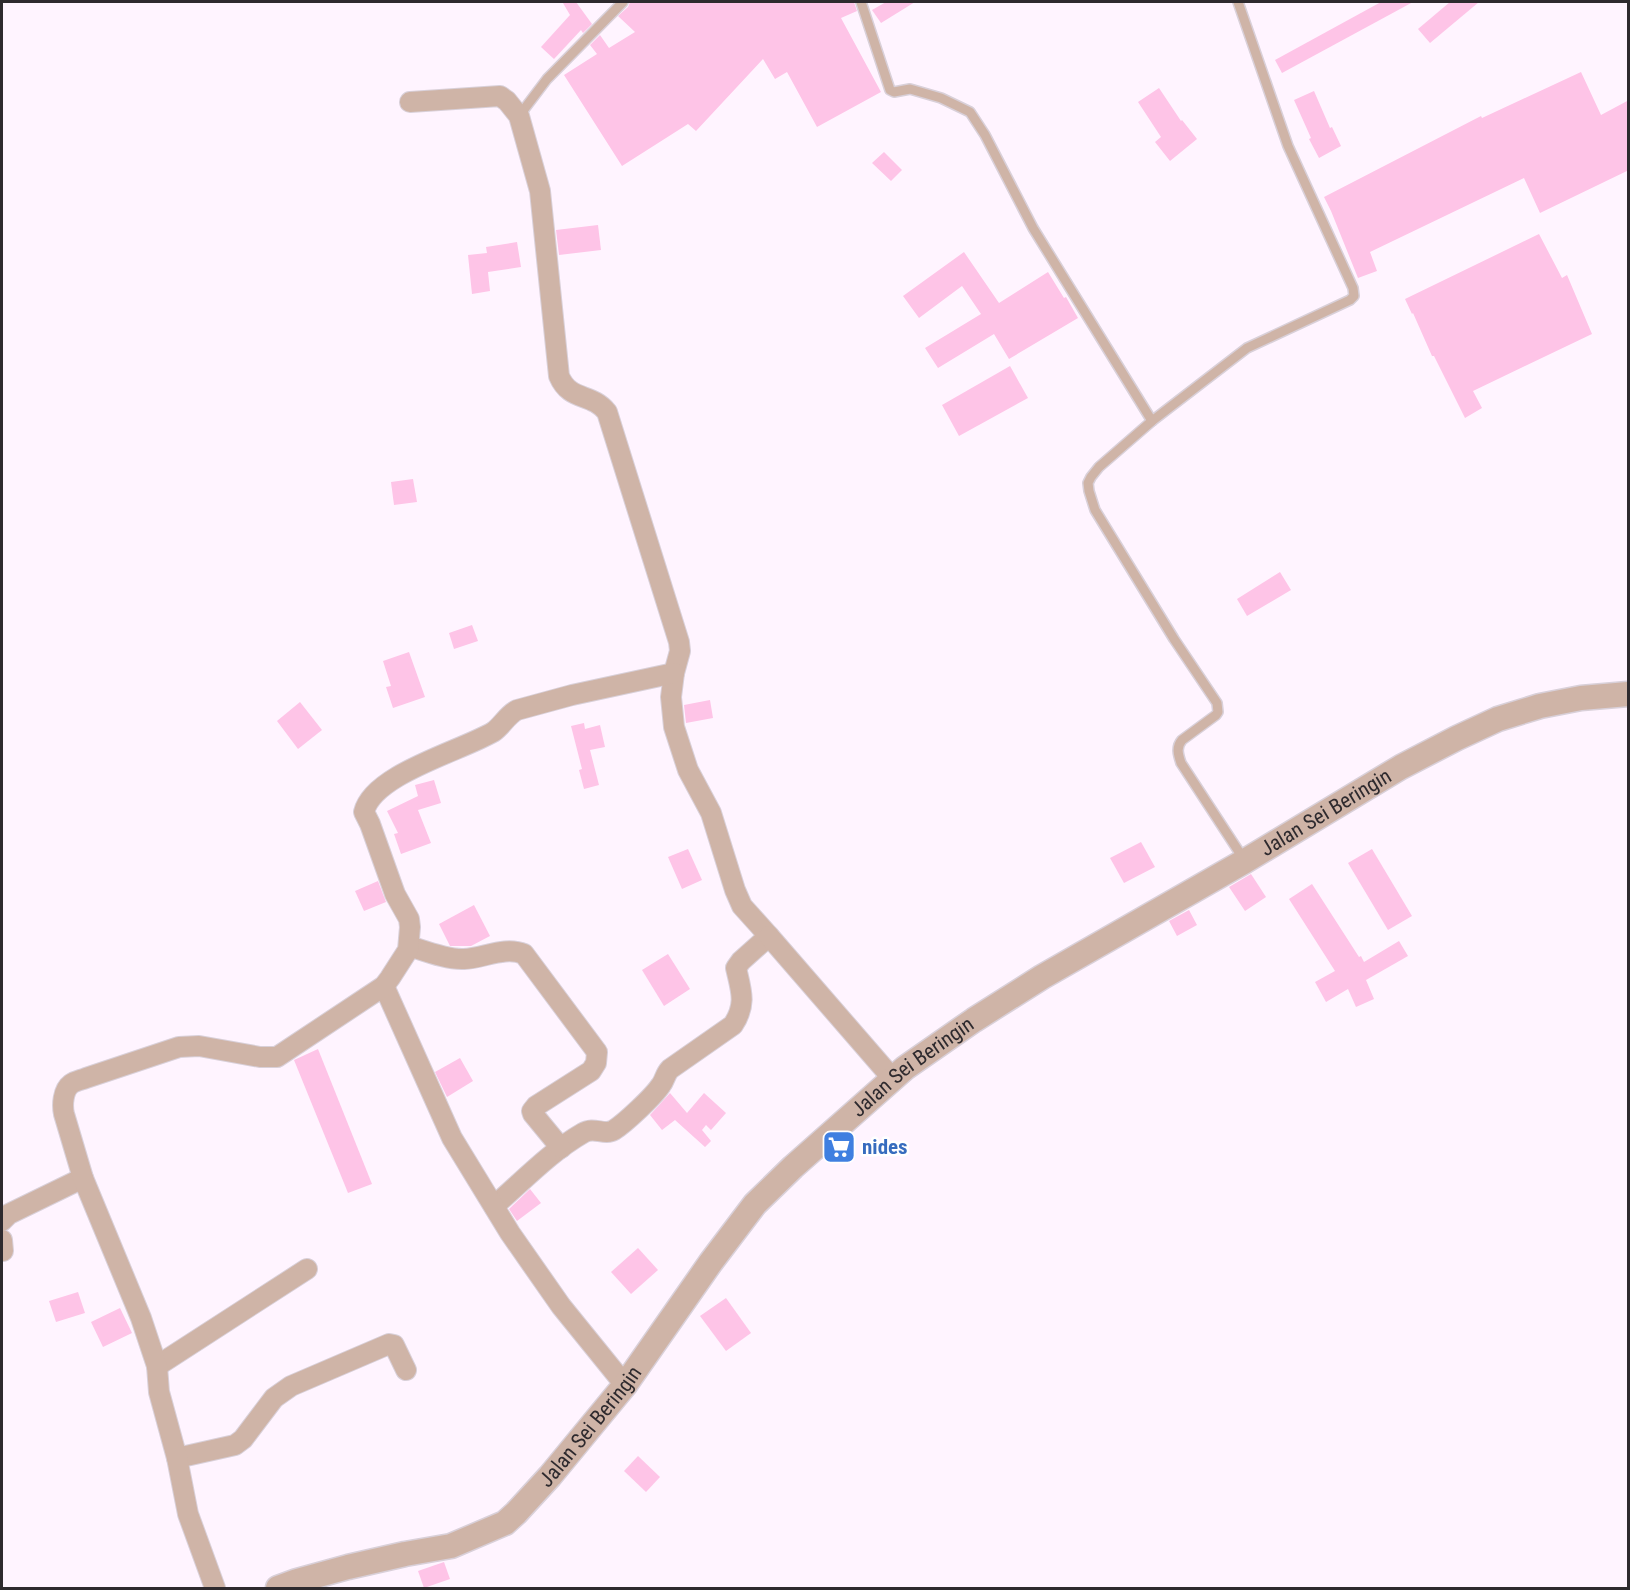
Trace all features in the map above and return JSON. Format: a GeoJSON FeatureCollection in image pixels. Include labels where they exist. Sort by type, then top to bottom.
{"type":"FeatureCollection","features":[{"type":"Feature","properties":{"kind":"street"},"geometry":{"type":"LineString","coordinates":[[410,102],[500,96],[519,116],[540,191],[559,376],[567,390],[597,402],[607,412],[679,642],[680,651],[671,698],[674,727],[688,770],[711,813],[742,906],[893,1079]]}},
{"type":"Feature","properties":{"kind":"street"},"geometry":{"type":"LineString","coordinates":[[215,1588],[188,1514],[177,1458],[159,1392],[157,1366],[141,1318],[83,1178],[64,1114],[65,1093],[71,1084],[179,1047],[199,1046],[260,1057],[277,1057],[384,986],[409,946],[410,927],[409,919],[395,894],[364,812],[369,798],[401,774],[492,732],[517,710],[572,694],[674,673]]}},
{"type":"Feature","properties":{"kind":"street","name":"Jalan Sei Beringin"},"geometry":{"type":"LineString","coordinates":[[278,1588],[348,1567],[451,1546],[505,1523],[550,1476],[625,1385],[711,1262],[755,1204],[793,1167],[905,1068],[955,1034],[1042,977],[1245,861],[1401,767],[1457,738],[1498,719],[1529,709],[1581,698],[1629,694]]}},
{"type":"Feature","properties":{"kind":"street"},"geometry":{"type":"LineString","coordinates":[[494,1206],[561,1148],[586,1131],[604,1132],[615,1129],[631,1117],[662,1085],[665,1074],[670,1069],[733,1025],[741,1005],[742,989],[736,968],[769,936]]}},
{"type":"Feature","properties":{"kind":"street"},"geometry":{"type":"LineString","coordinates":[[409,946],[463,959],[509,951],[524,954],[597,1052],[596,1063],[591,1071],[536,1106],[532,1111],[561,1148]]}},
{"type":"Feature","properties":{"kind":"street"},"geometry":{"type":"LineString","coordinates":[[384,986],[452,1138],[510,1233],[561,1306],[625,1385]]}},
{"type":"Feature","properties":{"kind":"street"},"geometry":{"type":"LineString","coordinates":[[2,1221],[9,1214],[83,1178]]}},
{"type":"Feature","properties":{"kind":"street"},"geometry":{"type":"LineString","coordinates":[[157,1366],[307,1269]]}},
{"type":"Feature","properties":{"kind":"street"},"geometry":{"type":"LineString","coordinates":[[177,1458],[235,1445],[243,1439],[281,1392],[389,1344],[394,1345],[406,1370]]}},
{"type":"Feature","properties":{"kind":"lane"},"geometry":{"type":"LineString","coordinates":[[519,116],[547,79],[623,2]]}},
{"type":"Feature","properties":{"kind":"lane"},"geometry":{"type":"LineString","coordinates":[[861,2],[890,90],[894,92],[910,89],[941,98],[970,112],[985,135],[1033,228],[1152,422]]}},
{"type":"Feature","properties":{"kind":"lane"},"geometry":{"type":"LineString","coordinates":[[1238,2],[1288,146],[1330,235],[1353,288],[1354,296],[1350,300],[1247,348],[1152,422],[1099,467],[1091,477],[1089,490],[1095,510],[1216,703],[1218,712],[1216,715],[1179,744],[1179,757],[1245,861]]}},
{"type":"Feature","properties":{"kind":"building"},"geometry":{"type":"Polygon","coordinates":[[[576,2],[592,24],[583,33],[581,30],[554,59],[541,47],[570,15],[563,3],[576,2]]]}},
{"type":"Feature","properties":{"kind":"building"},"geometry":{"type":"Polygon","coordinates":[[[630,2],[854,2],[857,11],[841,18],[881,92],[817,127],[787,72],[775,79],[763,59],[696,131],[688,124],[622,166],[564,75],[597,54],[590,45],[600,35],[609,48],[635,32],[618,16],[630,2]]]}},
{"type":"Feature","properties":{"kind":"building"},"geometry":{"type":"Polygon","coordinates":[[[886,2],[915,2],[881,23],[872,10],[886,2]]]}},
{"type":"Feature","properties":{"kind":"building"},"geometry":{"type":"Polygon","coordinates":[[[1381,2],[1413,2],[1282,73],[1275,60],[1381,2]]]}},
{"type":"Feature","properties":{"kind":"building"},"geometry":{"type":"Polygon","coordinates":[[[1450,2],[1479,2],[1430,43],[1418,29],[1450,2]]]}},
{"type":"Feature","properties":{"kind":"building"},"geometry":{"type":"Polygon","coordinates":[[[1581,72],[1601,115],[1629,100],[1629,170],[1540,213],[1524,178],[1370,252],[1377,271],[1358,278],[1324,197],[1481,116],[1482,118],[1581,72]]]}},
{"type":"Feature","properties":{"kind":"building"},"geometry":{"type":"Polygon","coordinates":[[[1159,88],[1181,121],[1197,139],[1170,161],[1155,142],[1161,137],[1138,102],[1159,88]]]}},
{"type":"Feature","properties":{"kind":"building"},"geometry":{"type":"Polygon","coordinates":[[[1314,91],[1330,128],[1332,127],[1341,146],[1319,158],[1294,100],[1314,91]]]}},
{"type":"Feature","properties":{"kind":"building"},"geometry":{"type":"Polygon","coordinates":[[[884,152],[902,170],[891,181],[872,163],[884,152]]]}},
{"type":"Feature","properties":{"kind":"building"},"geometry":{"type":"Polygon","coordinates":[[[598,225],[601,250],[559,255],[556,230],[598,225]]]}},
{"type":"Feature","properties":{"kind":"building"},"geometry":{"type":"Polygon","coordinates":[[[1539,234],[1562,278],[1567,275],[1592,334],[1473,391],[1482,408],[1465,418],[1405,299],[1539,234]]]}},
{"type":"Feature","properties":{"kind":"building"},"geometry":{"type":"Polygon","coordinates":[[[517,242],[521,267],[488,272],[490,291],[472,294],[468,255],[487,253],[486,247],[517,242]]]}},
{"type":"Feature","properties":{"kind":"building"},"geometry":{"type":"Polygon","coordinates":[[[964,252],[999,303],[1048,272],[1078,318],[1009,359],[994,334],[938,368],[925,348],[981,314],[962,286],[919,318],[903,296],[964,252]]]}},
{"type":"Feature","properties":{"kind":"building"},"geometry":{"type":"Polygon","coordinates":[[[1010,366],[1028,398],[959,436],[942,405],[1010,366]]]}},
{"type":"Feature","properties":{"kind":"building"},"geometry":{"type":"Polygon","coordinates":[[[413,479],[417,502],[394,505],[391,482],[413,479]]]}},
{"type":"Feature","properties":{"kind":"building"},"geometry":{"type":"Polygon","coordinates":[[[1280,572],[1291,590],[1247,616],[1237,599],[1280,572]]]}},
{"type":"Feature","properties":{"kind":"building"},"geometry":{"type":"Polygon","coordinates":[[[472,625],[478,641],[454,649],[449,633],[472,625]]]}},
{"type":"Feature","properties":{"kind":"building"},"geometry":{"type":"Polygon","coordinates":[[[409,652],[425,697],[393,708],[386,687],[391,686],[383,661],[409,652]]]}},
{"type":"Feature","properties":{"kind":"building"},"geometry":{"type":"Polygon","coordinates":[[[710,700],[713,718],[686,723],[684,705],[710,700]]]}},
{"type":"Feature","properties":{"kind":"building"},"geometry":{"type":"Polygon","coordinates":[[[300,702],[322,730],[298,749],[277,721],[300,702]]]}},
{"type":"Feature","properties":{"kind":"building"},"geometry":{"type":"Polygon","coordinates":[[[584,723],[585,729],[600,725],[605,747],[590,750],[599,785],[584,789],[579,770],[582,769],[571,726],[584,723]]]}},
{"type":"Feature","properties":{"kind":"building"},"geometry":{"type":"Polygon","coordinates":[[[434,780],[441,803],[418,810],[431,843],[401,854],[394,834],[398,833],[387,811],[418,796],[415,785],[434,780]]]}},
{"type":"Feature","properties":{"kind":"building"},"geometry":{"type":"Polygon","coordinates":[[[1141,842],[1155,867],[1124,883],[1110,858],[1141,842]]]}},
{"type":"Feature","properties":{"kind":"building"},"geometry":{"type":"Polygon","coordinates":[[[688,849],[702,880],[682,889],[668,857],[688,849]]]}},
{"type":"Feature","properties":{"kind":"building"},"geometry":{"type":"Polygon","coordinates":[[[1372,849],[1412,916],[1388,930],[1348,863],[1372,849]]]}},
{"type":"Feature","properties":{"kind":"building"},"geometry":{"type":"Polygon","coordinates":[[[1251,874],[1266,897],[1245,911],[1229,887],[1251,874]]]}},
{"type":"Feature","properties":{"kind":"building"},"geometry":{"type":"Polygon","coordinates":[[[378,881],[386,902],[364,911],[355,891],[378,881]]]}},
{"type":"Feature","properties":{"kind":"building"},"geometry":{"type":"Polygon","coordinates":[[[1312,884],[1364,962],[1399,941],[1408,956],[1366,980],[1374,999],[1356,1007],[1348,989],[1326,1002],[1315,982],[1335,971],[1289,899],[1312,884]]]}},
{"type":"Feature","properties":{"kind":"building"},"geometry":{"type":"Polygon","coordinates":[[[474,905],[490,936],[471,946],[450,946],[439,924],[474,905]]]}},
{"type":"Feature","properties":{"kind":"building"},"geometry":{"type":"Polygon","coordinates":[[[1189,910],[1197,925],[1177,936],[1169,921],[1189,910]]]}},
{"type":"Feature","properties":{"kind":"building"},"geometry":{"type":"Polygon","coordinates":[[[668,954],[690,989],[664,1006],[642,970],[668,954]]]}},
{"type":"Feature","properties":{"kind":"building"},"geometry":{"type":"Polygon","coordinates":[[[318,1049],[372,1184],[348,1193],[294,1060],[318,1049]]]}},
{"type":"Feature","properties":{"kind":"building"},"geometry":{"type":"Polygon","coordinates":[[[460,1058],[473,1081],[447,1097],[435,1072],[460,1058]]]}},
{"type":"Feature","properties":{"kind":"building"},"geometry":{"type":"Polygon","coordinates":[[[670,1093],[687,1113],[704,1093],[726,1113],[711,1130],[706,1125],[702,1130],[711,1141],[705,1147],[675,1120],[662,1130],[650,1115],[670,1093]]]}},
{"type":"Feature","properties":{"kind":"building"},"geometry":{"type":"Polygon","coordinates":[[[530,1189],[541,1203],[517,1221],[509,1209],[530,1189]]]}},
{"type":"Feature","properties":{"kind":"building"},"geometry":{"type":"Polygon","coordinates":[[[638,1248],[658,1270],[631,1294],[611,1272],[638,1248]]]}},
{"type":"Feature","properties":{"kind":"building"},"geometry":{"type":"Polygon","coordinates":[[[78,1292],[85,1313],[56,1322],[49,1301],[78,1292]]]}},
{"type":"Feature","properties":{"kind":"building"},"geometry":{"type":"Polygon","coordinates":[[[726,1298],[751,1333],[726,1351],[700,1316],[726,1298]]]}},
{"type":"Feature","properties":{"kind":"building"},"geometry":{"type":"Polygon","coordinates":[[[120,1308],[132,1333],[103,1347],[91,1322],[120,1308]]]}},
{"type":"Feature","properties":{"kind":"building"},"geometry":{"type":"Polygon","coordinates":[[[638,1456],[660,1477],[646,1492],[624,1471],[638,1456]]]}},
{"type":"Feature","properties":{"kind":"building"},"geometry":{"type":"Polygon","coordinates":[[[444,1562],[450,1579],[424,1588],[418,1571],[444,1562]]]}},
{"type":"Feature","properties":{"kind":"place","name":"nides"},"geometry":{"type":"Point","coordinates":[839,1147]}}]}
